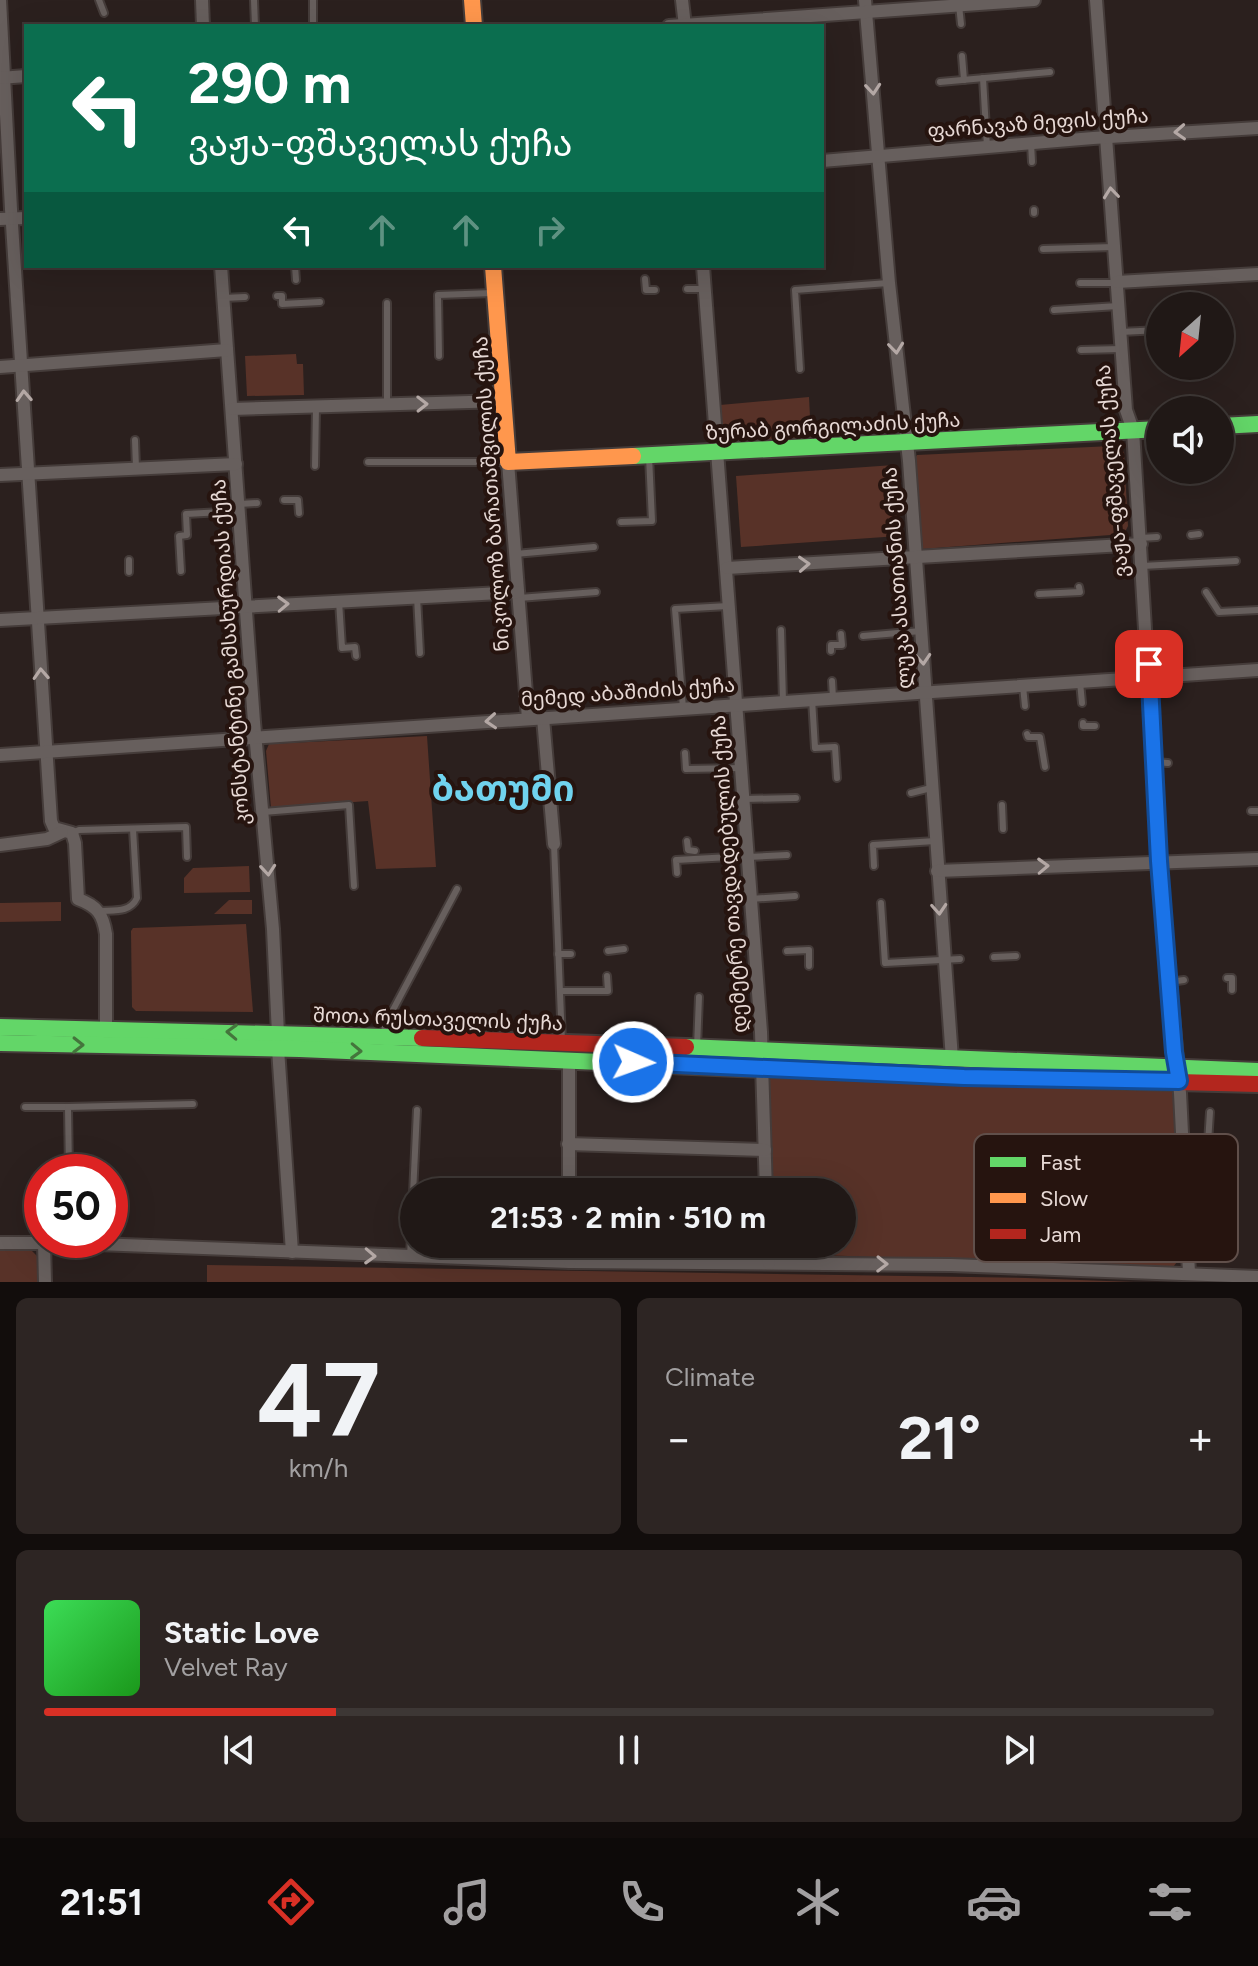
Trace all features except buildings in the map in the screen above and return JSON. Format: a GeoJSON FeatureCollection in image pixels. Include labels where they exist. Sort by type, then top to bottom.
{"type":"FeatureCollection","features":[{"type":"Feature","properties":{"kind":"main road"},"geometry":{"type":"LineString","coordinates":[[472,0],[474,24]]}},
{"type":"Feature","properties":{"kind":"main road","name":"ნიკოლოზ ბარათაშვილის ქუჩა"},"geometry":{"type":"LineString","coordinates":[[493,268],[508,462]]}},
{"type":"Feature","properties":{"kind":"main road"},"geometry":{"type":"LineString","coordinates":[[1234,425],[1258,424]]}},
{"type":"Feature","properties":{"kind":"main road","name":"ზურაბ გორგილაძის ქუჩა"},"geometry":{"type":"LineString","coordinates":[[508,462],[1146,430]]}},
{"type":"Feature","properties":{"kind":"main road","name":"შოთა რუსთაველის ქუჩა"},"geometry":{"type":"LineString","coordinates":[[0,1027],[106,1029],[569,1059],[952,1059],[1178,1074],[1258,1084]]}},
{"type":"Feature","properties":{"kind":"main road","name":"შოთა რუსთაველის ქუჩა"},"geometry":{"type":"LineString","coordinates":[[0,1043],[384,1037],[697,1047],[762,1058],[964,1077],[1258,1071]]}},
{"type":"Feature","properties":{"kind":"street"},"geometry":{"type":"LineString","coordinates":[[0,0],[6,219],[22,365],[29,474],[27,520],[38,618],[51,821],[54,828],[67,832],[75,843],[78,899],[100,911],[106,934],[106,1029]]}},
{"type":"Feature","properties":{"kind":"street"},"geometry":{"type":"LineString","coordinates":[[202,0],[203,24]]}},
{"type":"Feature","properties":{"kind":"street"},"geometry":{"type":"LineString","coordinates":[[682,0],[685,24]]}},
{"type":"Feature","properties":{"kind":"street"},"geometry":{"type":"LineString","coordinates":[[695,24],[866,6],[1034,0]]}},
{"type":"Feature","properties":{"kind":"street","name":"ვაჟა-ფშაველას ქუჩა"},"geometry":{"type":"LineString","coordinates":[[1096,0],[1126,410],[1133,430],[1159,861],[1182,1134]]}},
{"type":"Feature","properties":{"kind":"street","name":"ლუკა ასათიანის ქუჩა"},"geometry":{"type":"LineString","coordinates":[[866,6],[916,558],[952,1059]]}},
{"type":"Feature","properties":{"kind":"street"},"geometry":{"type":"LineString","coordinates":[[2,78],[24,76]]}},
{"type":"Feature","properties":{"kind":"street","name":"ფარნავაზ მეფის ქუჩა"},"geometry":{"type":"LineString","coordinates":[[824,161],[1106,137],[1258,128]]}},
{"type":"Feature","properties":{"kind":"street","name":"კონსტანტინე გამსახურდიას ქუჩა"},"geometry":{"type":"LineString","coordinates":[[221,268],[273,929],[292,1252]]}},
{"type":"Feature","properties":{"kind":"street","name":"დემეტრე თავდადებულის ქუჩა"},"geometry":{"type":"LineString","coordinates":[[703,268],[750,899],[760,952],[766,1178]]}},
{"type":"Feature","properties":{"kind":"street"},"geometry":{"type":"LineString","coordinates":[[1116,282],[1258,274]]}},
{"type":"Feature","properties":{"kind":"street"},"geometry":{"type":"LineString","coordinates":[[0,367],[227,350]]}},
{"type":"Feature","properties":{"kind":"street"},"geometry":{"type":"LineString","coordinates":[[232,409],[504,401]]}},
{"type":"Feature","properties":{"kind":"street","name":"ნიკოლოზ ბარათაშვილის ქუჩა"},"geometry":{"type":"LineString","coordinates":[[508,462],[528,719]]}},
{"type":"Feature","properties":{"kind":"street"},"geometry":{"type":"LineString","coordinates":[[0,475],[109,474],[136,468],[236,464]]}},
{"type":"Feature","properties":{"kind":"street"},"geometry":{"type":"LineString","coordinates":[[727,568],[1078,553],[1140,541]]}},
{"type":"Feature","properties":{"kind":"street"},"geometry":{"type":"LineString","coordinates":[[0,620],[126,613],[167,615],[184,606],[518,595]]}},
{"type":"Feature","properties":{"kind":"street","name":"მემედ აბაშიძის ქუჩა"},"geometry":{"type":"LineString","coordinates":[[0,755],[1258,670]]}},
{"type":"Feature","properties":{"kind":"street"},"geometry":{"type":"LineString","coordinates":[[543,718],[554,844]]}},
{"type":"Feature","properties":{"kind":"street"},"geometry":{"type":"LineString","coordinates":[[0,845],[47,839],[67,832]]}},
{"type":"Feature","properties":{"kind":"street"},"geometry":{"type":"LineString","coordinates":[[937,871],[1005,864],[1258,859]]}},
{"type":"Feature","properties":{"kind":"street"},"geometry":{"type":"LineString","coordinates":[[569,1059],[569,1178]]}},
{"type":"Feature","properties":{"kind":"street"},"geometry":{"type":"LineString","coordinates":[[568,1144],[765,1150]]}},
{"type":"Feature","properties":{"kind":"street"},"geometry":{"type":"LineString","coordinates":[[0,1243],[24,1243]]}},
{"type":"Feature","properties":{"kind":"street"},"geometry":{"type":"LineString","coordinates":[[128,1244],[400,1257]]}},
{"type":"Feature","properties":{"kind":"street"},"geometry":{"type":"LineString","coordinates":[[44,1258],[45,1282]]}},
{"type":"Feature","properties":{"kind":"street"},"geometry":{"type":"LineString","coordinates":[[442,1258],[951,1265],[1258,1277]]}},
{"type":"Feature","properties":{"kind":"street"},"geometry":{"type":"LineString","coordinates":[[769,1258],[769,1263]]}},
{"type":"Feature","properties":{"kind":"street","name":"ვაჟა-ფშაველას ქუჩა"},"geometry":{"type":"LineString","coordinates":[[1188,1262],[1189,1273]]}},
{"type":"Feature","properties":{"kind":"lane"},"geometry":{"type":"LineString","coordinates":[[99,0],[104,13]]}},
{"type":"Feature","properties":{"kind":"lane"},"geometry":{"type":"LineString","coordinates":[[254,0],[255,24]]}},
{"type":"Feature","properties":{"kind":"lane"},"geometry":{"type":"LineString","coordinates":[[313,0],[313,24]]}},
{"type":"Feature","properties":{"kind":"lane"},"geometry":{"type":"LineString","coordinates":[[956,3],[961,24]]}},
{"type":"Feature","properties":{"kind":"lane"},"geometry":{"type":"LineString","coordinates":[[962,56],[964,80]]}},
{"type":"Feature","properties":{"kind":"lane"},"geometry":{"type":"LineString","coordinates":[[940,82],[1050,72]]}},
{"type":"Feature","properties":{"kind":"lane"},"geometry":{"type":"LineString","coordinates":[[983,78],[987,147]]}},
{"type":"Feature","properties":{"kind":"lane"},"geometry":{"type":"LineString","coordinates":[[1031,143],[1032,162]]}},
{"type":"Feature","properties":{"kind":"lane"},"geometry":{"type":"LineString","coordinates":[[1043,249],[1114,247]]}},
{"type":"Feature","properties":{"kind":"lane"},"geometry":{"type":"LineString","coordinates":[[295,268],[296,280]]}},
{"type":"Feature","properties":{"kind":"lane"},"geometry":{"type":"LineString","coordinates":[[645,279],[646,290],[655,290]]}},
{"type":"Feature","properties":{"kind":"lane"},"geometry":{"type":"LineString","coordinates":[[1080,283],[1116,282]]}},
{"type":"Feature","properties":{"kind":"lane"},"geometry":{"type":"LineString","coordinates":[[800,369],[795,290],[889,283]]}},
{"type":"Feature","properties":{"kind":"lane"},"geometry":{"type":"LineString","coordinates":[[687,289],[705,289]]}},
{"type":"Feature","properties":{"kind":"lane"},"geometry":{"type":"LineString","coordinates":[[439,356],[438,295],[495,293]]}},
{"type":"Feature","properties":{"kind":"lane"},"geometry":{"type":"LineString","coordinates":[[277,296],[282,296],[282,304],[320,302]]}},
{"type":"Feature","properties":{"kind":"lane"},"geometry":{"type":"LineString","coordinates":[[223,298],[245,297]]}},
{"type":"Feature","properties":{"kind":"lane"},"geometry":{"type":"LineString","coordinates":[[387,303],[387,405]]}},
{"type":"Feature","properties":{"kind":"lane"},"geometry":{"type":"LineString","coordinates":[[1054,310],[1118,306]]}},
{"type":"Feature","properties":{"kind":"lane"},"geometry":{"type":"LineString","coordinates":[[1120,332],[1146,331]]}},
{"type":"Feature","properties":{"kind":"lane"},"geometry":{"type":"LineString","coordinates":[[1081,350],[1121,349]]}},
{"type":"Feature","properties":{"kind":"lane"},"geometry":{"type":"LineString","coordinates":[[315,466],[316,407]]}},
{"type":"Feature","properties":{"kind":"lane"},"geometry":{"type":"LineString","coordinates":[[135,440],[136,468]]}},
{"type":"Feature","properties":{"kind":"lane"},"geometry":{"type":"LineString","coordinates":[[621,522],[652,521],[649,455]]}},
{"type":"Feature","properties":{"kind":"lane"},"geometry":{"type":"LineString","coordinates":[[368,462],[508,462]]}},
{"type":"Feature","properties":{"kind":"lane"},"geometry":{"type":"LineString","coordinates":[[284,500],[298,500],[299,513]]}},
{"type":"Feature","properties":{"kind":"lane"},"geometry":{"type":"LineString","coordinates":[[181,571],[179,536],[187,535],[186,514],[257,503]]}},
{"type":"Feature","properties":{"kind":"lane"},"geometry":{"type":"LineString","coordinates":[[1140,541],[1157,537]]}},
{"type":"Feature","properties":{"kind":"lane"},"geometry":{"type":"LineString","coordinates":[[515,554],[594,547]]}},
{"type":"Feature","properties":{"kind":"lane"},"geometry":{"type":"LineString","coordinates":[[129,560],[129,572]]}},
{"type":"Feature","properties":{"kind":"lane"},"geometry":{"type":"LineString","coordinates":[[1142,566],[1236,561]]}},
{"type":"Feature","properties":{"kind":"lane"},"geometry":{"type":"LineString","coordinates":[[1039,594],[1080,592],[1079,587]]}},
{"type":"Feature","properties":{"kind":"lane"},"geometry":{"type":"LineString","coordinates":[[518,595],[596,592]]}},
{"type":"Feature","properties":{"kind":"lane"},"geometry":{"type":"LineString","coordinates":[[1206,592],[1219,612],[1258,610]]}},
{"type":"Feature","properties":{"kind":"lane"},"geometry":{"type":"LineString","coordinates":[[417,597],[420,653]]}},
{"type":"Feature","properties":{"kind":"lane"},"geometry":{"type":"LineString","coordinates":[[339,601],[342,648],[355,647],[356,656]]}},
{"type":"Feature","properties":{"kind":"lane"},"geometry":{"type":"LineString","coordinates":[[683,708],[675,609],[730,606]]}},
{"type":"Feature","properties":{"kind":"lane"},"geometry":{"type":"LineString","coordinates":[[781,630],[783,701]]}},
{"type":"Feature","properties":{"kind":"lane"},"geometry":{"type":"LineString","coordinates":[[863,636],[921,631]]}},
{"type":"Feature","properties":{"kind":"lane"},"geometry":{"type":"LineString","coordinates":[[831,651],[831,645],[842,645],[841,634]]}},
{"type":"Feature","properties":{"kind":"lane"},"geometry":{"type":"LineString","coordinates":[[832,681],[833,698]]}},
{"type":"Feature","properties":{"kind":"lane"},"geometry":{"type":"LineString","coordinates":[[1080,681],[1082,703]]}},
{"type":"Feature","properties":{"kind":"lane"},"geometry":{"type":"LineString","coordinates":[[1023,685],[1025,706]]}},
{"type":"Feature","properties":{"kind":"lane"},"geometry":{"type":"LineString","coordinates":[[812,699],[815,748],[835,747],[837,778]]}},
{"type":"Feature","properties":{"kind":"lane"},"geometry":{"type":"LineString","coordinates":[[1083,723],[1083,726],[1095,726]]}},
{"type":"Feature","properties":{"kind":"lane"},"geometry":{"type":"LineString","coordinates":[[1027,734],[1028,737],[1040,737],[1045,767]]}},
{"type":"Feature","properties":{"kind":"lane"},"geometry":{"type":"LineString","coordinates":[[685,753],[686,769],[742,768]]}},
{"type":"Feature","properties":{"kind":"lane"},"geometry":{"type":"LineString","coordinates":[[1154,762],[1168,763]]}},
{"type":"Feature","properties":{"kind":"lane"},"geometry":{"type":"LineString","coordinates":[[911,793],[931,788]]}},
{"type":"Feature","properties":{"kind":"lane"},"geometry":{"type":"LineString","coordinates":[[744,799],[796,798]]}},
{"type":"Feature","properties":{"kind":"lane"},"geometry":{"type":"LineString","coordinates":[[263,812],[349,805],[354,886]]}},
{"type":"Feature","properties":{"kind":"lane"},"geometry":{"type":"LineString","coordinates":[[1002,805],[1003,829]]}},
{"type":"Feature","properties":{"kind":"lane"},"geometry":{"type":"LineString","coordinates":[[67,832],[186,827],[187,857]]}},
{"type":"Feature","properties":{"kind":"lane"},"geometry":{"type":"LineString","coordinates":[[100,911],[123,910],[135,904],[133,829]]}},
{"type":"Feature","properties":{"kind":"lane"},"geometry":{"type":"LineString","coordinates":[[687,841],[688,850],[695,851]]}},
{"type":"Feature","properties":{"kind":"lane"},"geometry":{"type":"LineString","coordinates":[[874,866],[873,845],[935,841]]}},
{"type":"Feature","properties":{"kind":"lane"},"geometry":{"type":"LineString","coordinates":[[554,844],[562,1042]]}},
{"type":"Feature","properties":{"kind":"lane"},"geometry":{"type":"LineString","coordinates":[[727,849],[748,854]]}},
{"type":"Feature","properties":{"kind":"lane"},"geometry":{"type":"LineString","coordinates":[[677,873],[676,860],[748,854],[787,855]]}},
{"type":"Feature","properties":{"kind":"lane"},"geometry":{"type":"LineString","coordinates":[[384,1037],[385,1025],[457,889]]}},
{"type":"Feature","properties":{"kind":"lane"},"geometry":{"type":"LineString","coordinates":[[750,899],[795,896]]}},
{"type":"Feature","properties":{"kind":"lane"},"geometry":{"type":"LineString","coordinates":[[881,903],[885,963],[960,959]]}},
{"type":"Feature","properties":{"kind":"lane"},"geometry":{"type":"LineString","coordinates":[[608,951],[624,949]]}},
{"type":"Feature","properties":{"kind":"lane"},"geometry":{"type":"LineString","coordinates":[[787,951],[809,950],[809,966]]}},
{"type":"Feature","properties":{"kind":"lane"},"geometry":{"type":"LineString","coordinates":[[558,954],[571,954]]}},
{"type":"Feature","properties":{"kind":"lane"},"geometry":{"type":"LineString","coordinates":[[994,957],[1016,956]]}},
{"type":"Feature","properties":{"kind":"lane"},"geometry":{"type":"LineString","coordinates":[[560,991],[608,991],[607,976]]}},
{"type":"Feature","properties":{"kind":"lane"},"geometry":{"type":"LineString","coordinates":[[1227,978],[1232,978],[1232,990]]}},
{"type":"Feature","properties":{"kind":"lane"},"geometry":{"type":"LineString","coordinates":[[1169,982],[1184,980]]}},
{"type":"Feature","properties":{"kind":"lane"},"geometry":{"type":"LineString","coordinates":[[697,1000],[697,1047]]}},
{"type":"Feature","properties":{"kind":"lane"},"geometry":{"type":"LineString","coordinates":[[25,1107],[193,1104]]}},
{"type":"Feature","properties":{"kind":"lane"},"geometry":{"type":"LineString","coordinates":[[68,1107],[69,1154]]}},
{"type":"Feature","properties":{"kind":"lane"},"geometry":{"type":"LineString","coordinates":[[414,1178],[417,1110]]}},
{"type":"Feature","properties":{"kind":"lane"},"geometry":{"type":"LineString","coordinates":[[1209,1134],[1210,1112]]}},
{"type":"Feature","properties":{"kind":"shaded area"},"geometry":{"type":"Polygon","coordinates":[[[296,354],[297,364],[303,364],[304,395],[247,396],[245,356],[296,354]]]}},
{"type":"Feature","properties":{"kind":"shaded area"},"geometry":{"type":"Polygon","coordinates":[[[809,397],[811,437],[729,441],[723,438],[720,405],[809,397]]]}},
{"type":"Feature","properties":{"kind":"shaded area"},"geometry":{"type":"Polygon","coordinates":[[[1112,446],[1124,452],[1128,526],[1124,534],[919,547],[914,460],[917,455],[1112,446]]]}},
{"type":"Feature","properties":{"kind":"shaded area"},"geometry":{"type":"Polygon","coordinates":[[[894,465],[899,536],[741,547],[736,476],[894,465]]]}},
{"type":"Feature","properties":{"kind":"shaded area"},"geometry":{"type":"Polygon","coordinates":[[[427,736],[436,867],[376,869],[368,801],[271,808],[266,751],[269,744],[427,736]]]}},
{"type":"Feature","properties":{"kind":"shaded area"},"geometry":{"type":"Polygon","coordinates":[[[249,866],[250,892],[184,893],[184,878],[193,868],[249,866]]]}},
{"type":"Feature","properties":{"kind":"shaded area"},"geometry":{"type":"Polygon","coordinates":[[[229,900],[252,900],[252,914],[214,914],[229,900]]]}},
{"type":"Feature","properties":{"kind":"shaded area"},"geometry":{"type":"Polygon","coordinates":[[[61,902],[61,921],[0,922],[0,903],[61,902]]]}},
{"type":"Feature","properties":{"kind":"shaded area"},"geometry":{"type":"Polygon","coordinates":[[[246,924],[253,1012],[136,1011],[132,1007],[133,928],[246,924]]]}},
{"type":"Feature","properties":{"kind":"shaded area"},"geometry":{"type":"Polygon","coordinates":[[[771,1073],[1170,1087],[1173,1091],[1175,1134],[974,1134],[974,1260],[856,1256],[856,1178],[773,1178],[765,1083],[771,1073]]]}},
{"type":"Feature","properties":{"kind":"shaded area"},"geometry":{"type":"Polygon","coordinates":[[[0,1250],[24,1250],[24,1258],[38,1258],[37,1282],[0,1282],[0,1250]]]}},
{"type":"Feature","properties":{"kind":"shaded area"},"geometry":{"type":"Polygon","coordinates":[[[1025,1262],[1177,1262],[1173,1267],[1025,1262]]]}},
{"type":"Feature","properties":{"kind":"shaded area"},"geometry":{"type":"Polygon","coordinates":[[[207,1265],[1026,1278],[1134,1282],[207,1282],[207,1265]]]}},
{"type":"Feature","properties":{"kind":"traffic: fast"},"geometry":{"type":"LineString","coordinates":[[1234,425],[1258,424]]}},
{"type":"Feature","properties":{"kind":"traffic: fast"},"geometry":{"type":"LineString","coordinates":[[633,456],[1146,430]]}},
{"type":"Feature","properties":{"kind":"traffic: fast"},"geometry":{"type":"LineString","coordinates":[[0,1027],[422,1038]]}},
{"type":"Feature","properties":{"kind":"traffic: fast"},"geometry":{"type":"LineString","coordinates":[[0,1043],[300,1049],[738,1068]]}},
{"type":"Feature","properties":{"kind":"traffic: fast"},"geometry":{"type":"LineString","coordinates":[[686,1047],[1258,1071]]}},
{"type":"Feature","properties":{"kind":"traffic: slow"},"geometry":{"type":"LineString","coordinates":[[472,0],[474,24]]}},
{"type":"Feature","properties":{"kind":"traffic: slow"},"geometry":{"type":"LineString","coordinates":[[493,268],[508,462],[633,456]]}},
{"type":"Feature","properties":{"kind":"traffic: slow"},"geometry":{"type":"LineString","coordinates":[[738,1068],[1095,1080]]}},
{"type":"Feature","properties":{"kind":"traffic: jam"},"geometry":{"type":"LineString","coordinates":[[422,1038],[686,1047]]}},
{"type":"Feature","properties":{"kind":"traffic: jam"},"geometry":{"type":"LineString","coordinates":[[1095,1080],[1258,1084]]}},
{"type":"Feature","properties":{"kind":"district","name":"ბათუმი"},"geometry":{"type":"Point","coordinates":[503,788]}},
{"type":"Feature","properties":{"kind":"route"},"geometry":{"type":"LineString","coordinates":[[633,1062],[964,1077],[1179,1081],[1159,861],[1149,664]]}}]}
